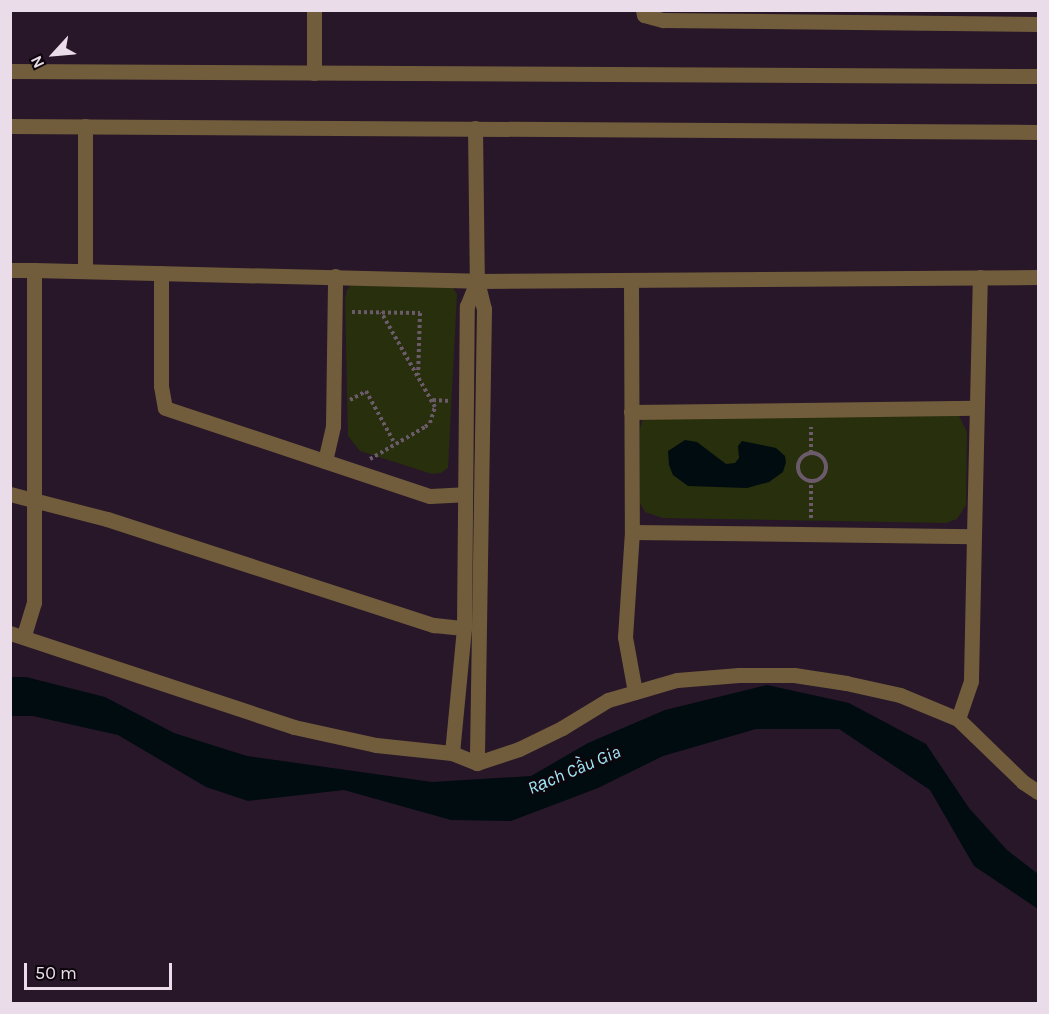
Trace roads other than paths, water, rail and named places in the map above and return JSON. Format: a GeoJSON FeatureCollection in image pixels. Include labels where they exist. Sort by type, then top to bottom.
{"type":"FeatureCollection","features":[{"type":"Feature","properties":{"kind":"street"},"geometry":{"type":"LineString","coordinates":[[314,10],[314,73]]}},
{"type":"Feature","properties":{"kind":"street"},"geometry":{"type":"LineString","coordinates":[[643,10],[644,15],[663,20],[1038,24]]}},
{"type":"Feature","properties":{"kind":"street"},"geometry":{"type":"LineString","coordinates":[[10,71],[1038,76]]}},
{"type":"Feature","properties":{"kind":"street"},"geometry":{"type":"LineString","coordinates":[[10,126],[1038,132]]}},
{"type":"Feature","properties":{"kind":"street"},"geometry":{"type":"LineString","coordinates":[[86,126],[86,270]]}},
{"type":"Feature","properties":{"kind":"street"},"geometry":{"type":"LineString","coordinates":[[475,128],[477,281],[484,309],[477,764]]}},
{"type":"Feature","properties":{"kind":"street"},"geometry":{"type":"LineString","coordinates":[[10,270],[477,281],[1038,277]]}},
{"type":"Feature","properties":{"kind":"street"},"geometry":{"type":"LineString","coordinates":[[34,270],[34,603],[17,634],[294,727],[376,745],[452,753],[477,764],[519,749],[562,728],[608,700],[677,680],[739,675],[794,675],[900,695],[958,719],[1023,782],[1038,792]]}},
{"type":"Feature","properties":{"kind":"street"},"geometry":{"type":"LineString","coordinates":[[160,273],[160,386],[165,408],[430,496],[464,494]]}},
{"type":"Feature","properties":{"kind":"street"},"geometry":{"type":"LineString","coordinates":[[325,461],[334,410],[335,276]]}},
{"type":"Feature","properties":{"kind":"street"},"geometry":{"type":"LineString","coordinates":[[958,719],[971,681],[975,408],[980,277]]}},
{"type":"Feature","properties":{"kind":"street"},"geometry":{"type":"LineString","coordinates":[[631,280],[632,532],[625,637],[635,692]]}},
{"type":"Feature","properties":{"kind":"street"},"geometry":{"type":"LineString","coordinates":[[452,753],[464,628],[467,306],[477,281]]}},
{"type":"Feature","properties":{"kind":"street"},"geometry":{"type":"LineString","coordinates":[[631,412],[975,408]]}},
{"type":"Feature","properties":{"kind":"street"},"geometry":{"type":"LineString","coordinates":[[10,494],[107,519],[434,625],[464,628]]}},
{"type":"Feature","properties":{"kind":"street"},"geometry":{"type":"LineString","coordinates":[[632,532],[974,536]]}},
{"type":"Feature","properties":{"kind":"water"},"geometry":{"type":"Polygon","coordinates":[[[685,440],[697,442],[726,464],[735,463],[739,458],[738,446],[742,441],[776,448],[785,456],[786,462],[783,472],[769,482],[747,488],[688,486],[673,475],[669,465],[668,451],[685,440]]]}},
{"type":"Feature","properties":{"kind":"water","name":"Rạch Cầu Gia"},"geometry":{"type":"Polygon","coordinates":[[[11,677],[26,677],[105,697],[174,733],[247,756],[432,782],[531,776],[588,743],[665,710],[767,685],[849,703],[926,744],[969,808],[1007,850],[1038,874],[1038,909],[974,866],[930,790],[839,729],[756,729],[663,756],[598,788],[511,821],[451,820],[344,790],[248,801],[206,787],[118,735],[33,716],[11,716],[11,677]]]}}]}
